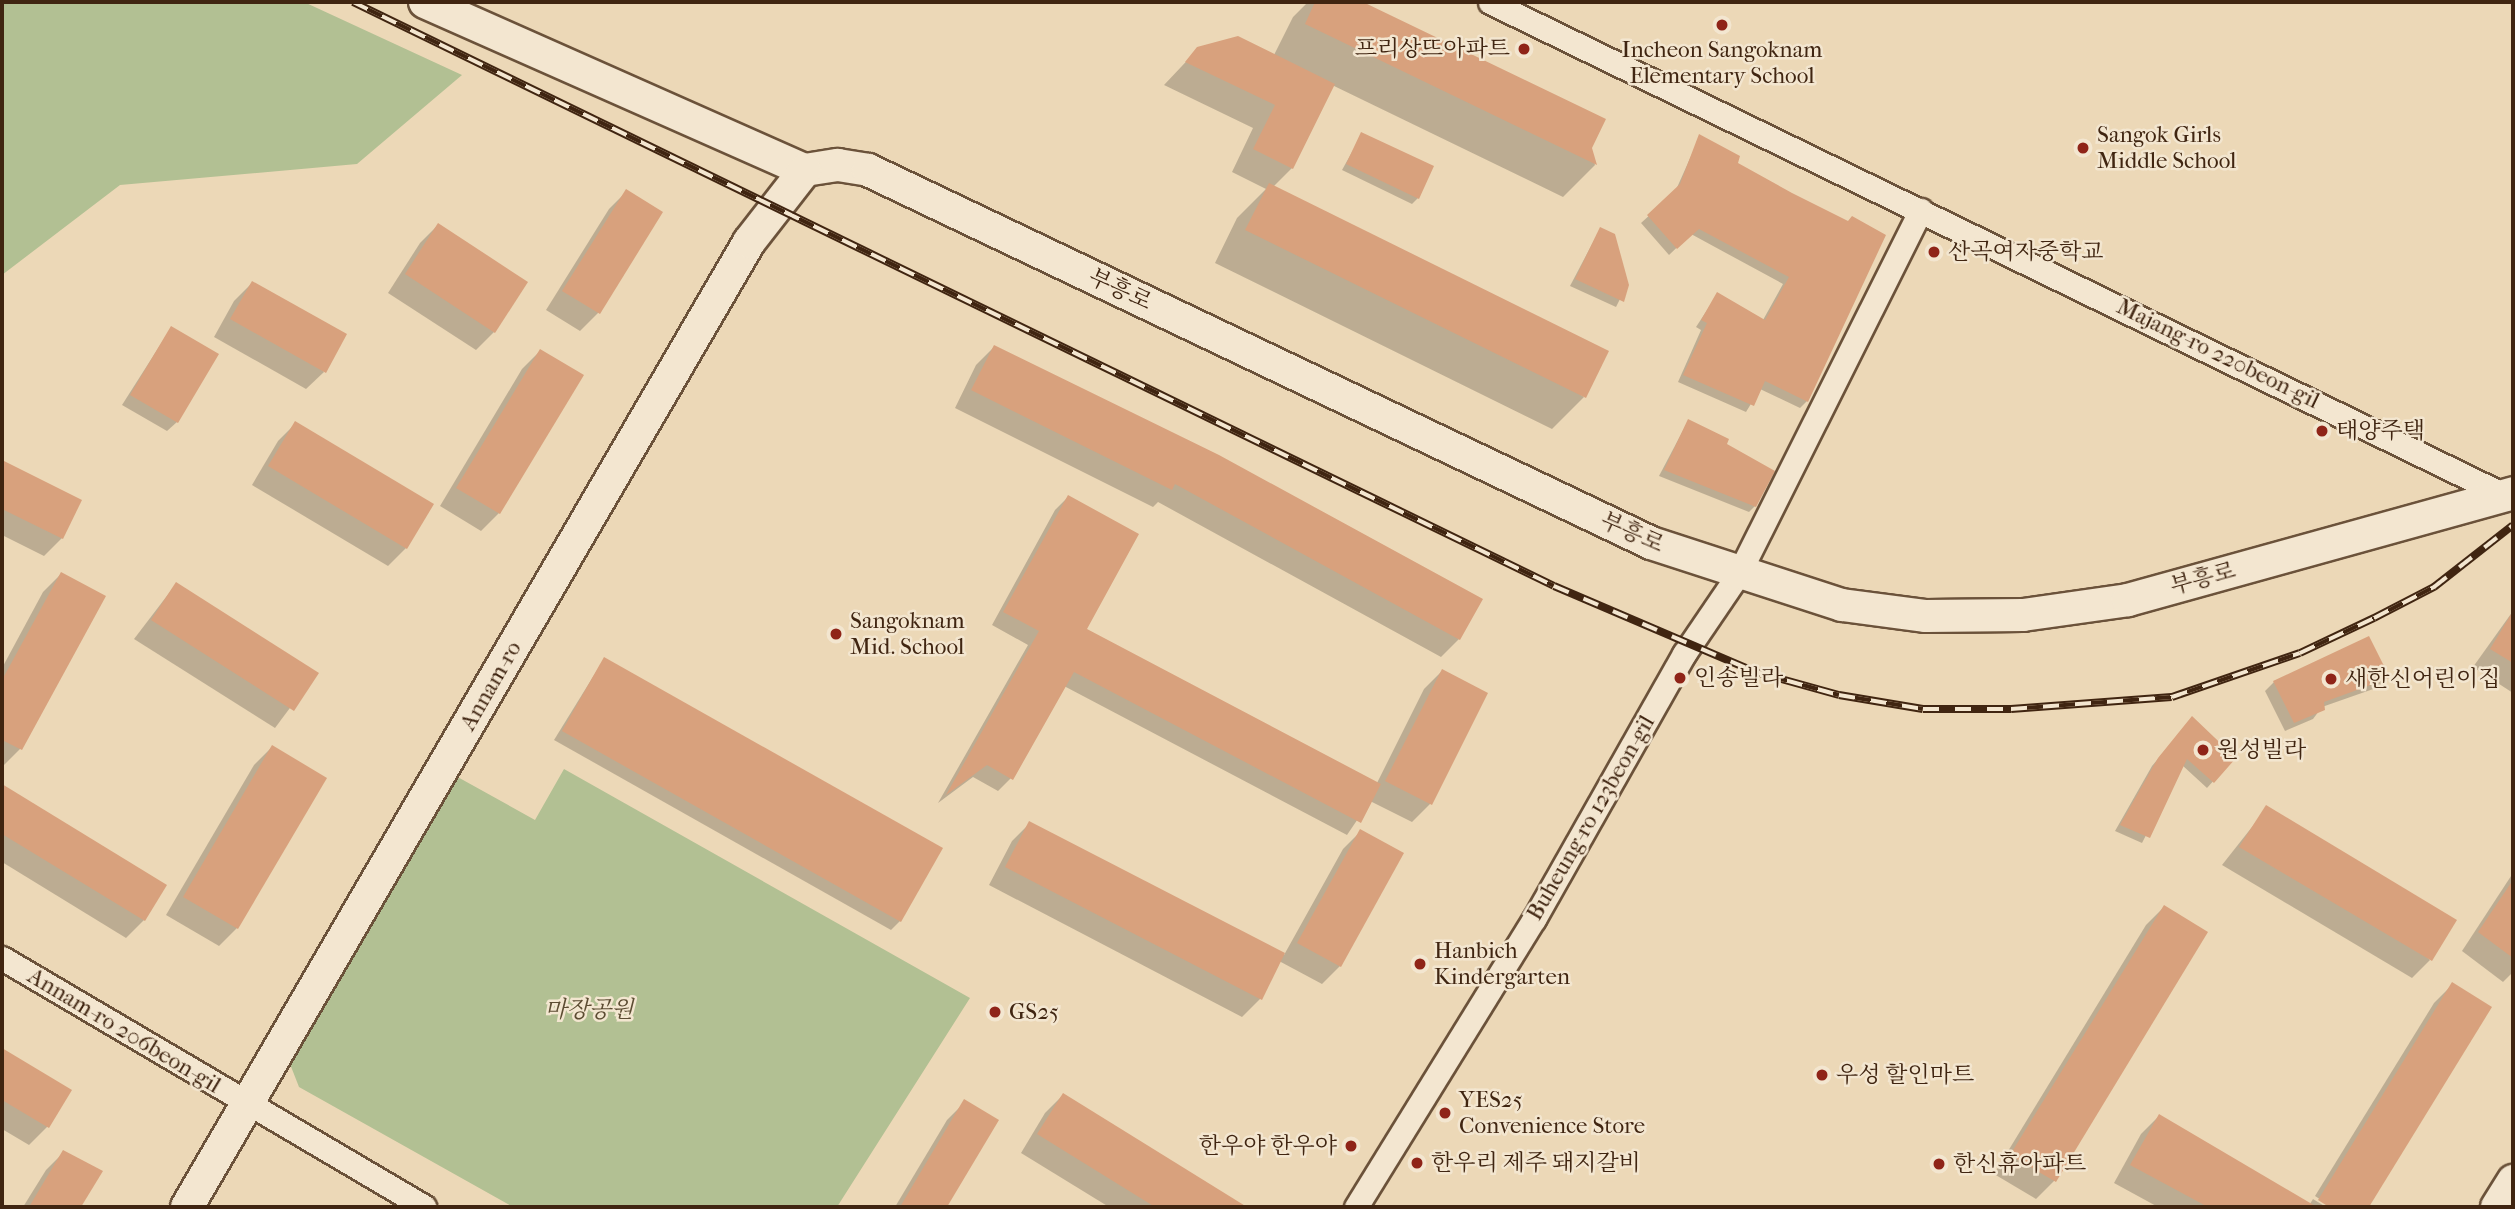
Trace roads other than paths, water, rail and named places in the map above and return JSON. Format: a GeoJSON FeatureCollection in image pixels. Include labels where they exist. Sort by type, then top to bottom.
{"type":"FeatureCollection","features":[{"type":"Feature","properties":{"kind":"main road"},"geometry":{"type":"LineString","coordinates":[[425,2],[805,170]]}},
{"type":"Feature","properties":{"kind":"main road","name":"부흥로"},"geometry":{"type":"LineString","coordinates":[[805,170],[838,165],[868,170],[1651,543],[1842,606],[1926,616],[2023,615],[2128,600],[2511,496]]}},
{"type":"Feature","properties":{"kind":"main road","name":"Annam-ro"},"geometry":{"type":"LineString","coordinates":[[187,1207],[750,242],[805,170]]}},
{"type":"Feature","properties":{"kind":"main road"},"geometry":{"type":"LineString","coordinates":[[2497,1207],[2513,1181]]}},
{"type":"Feature","properties":{"kind":"street","name":"Majang-ro 220beon-gil"},"geometry":{"type":"LineString","coordinates":[[1490,2],[2511,496]]}},
{"type":"Feature","properties":{"kind":"street"},"geometry":{"type":"LineString","coordinates":[[1739,573],[1922,211]]}},
{"type":"Feature","properties":{"kind":"street","name":"Buheung-ro 123beon-gil"},"geometry":{"type":"LineString","coordinates":[[1356,1207],[1534,919],[1684,654],[1739,573]]}},
{"type":"Feature","properties":{"kind":"street","name":"Annam-ro 206beon-gil"},"geometry":{"type":"LineString","coordinates":[[2,958],[246,1105],[424,1207]]}},
{"type":"Feature","properties":{"kind":"railway"},"geometry":{"type":"LineString","coordinates":[[353,2],[1554,586],[1756,672],[1839,695],[1923,709],[2011,709],[2172,697],[2300,653],[2374,618],[2434,587],[2513,525]]}},
{"type":"Feature","properties":{"kind":"place","name":"Incheon Sangoknam Elementary School"},"geometry":{"type":"Point","coordinates":[1722,25]}},
{"type":"Feature","properties":{"kind":"place","name":"프리상뜨아파트"},"geometry":{"type":"Point","coordinates":[1524,49]}},
{"type":"Feature","properties":{"kind":"place","name":"Sangok Girls Middle School"},"geometry":{"type":"Point","coordinates":[2083,148]}},
{"type":"Feature","properties":{"kind":"place","name":"산곡여자중학교"},"geometry":{"type":"Point","coordinates":[1934,252]}},
{"type":"Feature","properties":{"kind":"place","name":"태양주택"},"geometry":{"type":"Point","coordinates":[2322,431]}},
{"type":"Feature","properties":{"kind":"place","name":"Sangoknam Mid. School"},"geometry":{"type":"Point","coordinates":[836,634]}},
{"type":"Feature","properties":{"kind":"place","name":"인송빌라"},"geometry":{"type":"Point","coordinates":[1680,678]}},
{"type":"Feature","properties":{"kind":"place","name":"새한신어린이집"},"geometry":{"type":"Point","coordinates":[2331,679]}},
{"type":"Feature","properties":{"kind":"place","name":"원성빌라"},"geometry":{"type":"Point","coordinates":[2203,750]}},
{"type":"Feature","properties":{"kind":"place","name":"Hanbich Kindergarten"},"geometry":{"type":"Point","coordinates":[1420,964]}},
{"type":"Feature","properties":{"kind":"place","name":"GS25"},"geometry":{"type":"Point","coordinates":[995,1012]}},
{"type":"Feature","properties":{"kind":"place","name":"우성 할인마트"},"geometry":{"type":"Point","coordinates":[1822,1075]}},
{"type":"Feature","properties":{"kind":"place","name":"YES25 Convenience Store"},"geometry":{"type":"Point","coordinates":[1445,1113]}},
{"type":"Feature","properties":{"kind":"place","name":"한우야 한우야"},"geometry":{"type":"Point","coordinates":[1351,1146]}},
{"type":"Feature","properties":{"kind":"place","name":"한우리 제주 돼지갈비"},"geometry":{"type":"Point","coordinates":[1417,1163]}},
{"type":"Feature","properties":{"kind":"place","name":"한신휴아파트"},"geometry":{"type":"Point","coordinates":[1939,1164]}},
{"type":"Feature","properties":{"kind":"park label","name":"마장공원"},"geometry":{"type":"Point","coordinates":[589,1010]}}]}
